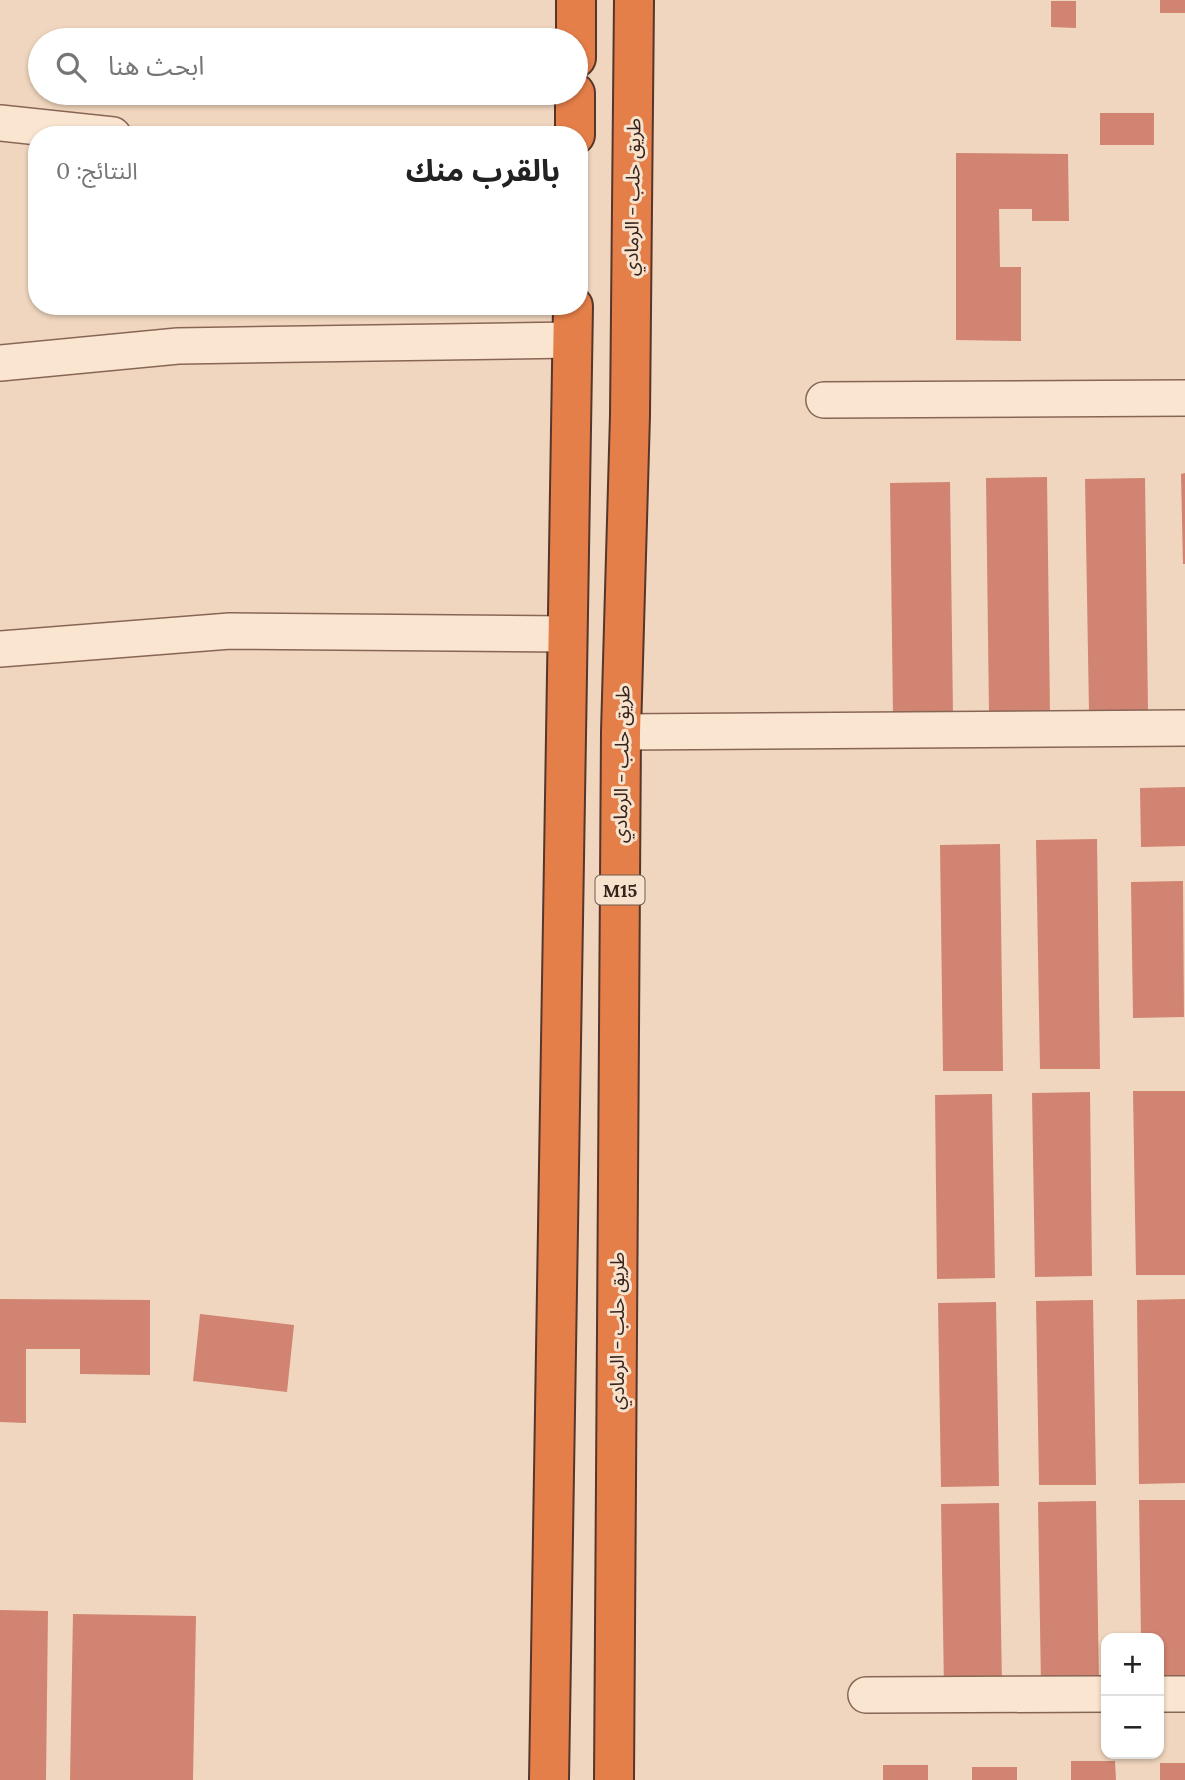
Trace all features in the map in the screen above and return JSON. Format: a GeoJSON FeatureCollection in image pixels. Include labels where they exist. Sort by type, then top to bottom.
{"type":"FeatureCollection","features":[{"type":"Feature","properties":{"kind":"highway"},"geometry":{"type":"LineString","coordinates":[[576,0],[576,28]]}},
{"type":"Feature","properties":{"kind":"highway","name":"طريق حلب - الرمادي"},"geometry":{"type":"LineString","coordinates":[[614,1780],[621,732],[630,415],[634,0]]}},
{"type":"Feature","properties":{"kind":"highway"},"geometry":{"type":"LineString","coordinates":[[575,105],[575,126]]}},
{"type":"Feature","properties":{"kind":"highway"},"geometry":{"type":"LineString","coordinates":[[549,1780],[573,323]]}},
{"type":"Feature","properties":{"kind":"street"},"geometry":{"type":"LineString","coordinates":[[0,123],[28,126]]}},
{"type":"Feature","properties":{"kind":"street"},"geometry":{"type":"LineString","coordinates":[[0,363],[178,346],[573,323]]}},
{"type":"Feature","properties":{"kind":"street"},"geometry":{"type":"LineString","coordinates":[[824,400],[1185,398]]}},
{"type":"Feature","properties":{"kind":"street"},"geometry":{"type":"LineString","coordinates":[[0,649],[230,631],[567,634]]}},
{"type":"Feature","properties":{"kind":"street"},"geometry":{"type":"LineString","coordinates":[[621,732],[1185,728]]}},
{"type":"Feature","properties":{"kind":"street"},"geometry":{"type":"LineString","coordinates":[[866,1695],[1101,1694]]}},
{"type":"Feature","properties":{"kind":"street"},"geometry":{"type":"LineString","coordinates":[[1164,1694],[1185,1694]]}},
{"type":"Feature","properties":{"kind":"building"},"geometry":{"type":"Polygon","coordinates":[[[1160,0],[1185,0],[1185,13],[1160,13],[1160,0]]]}},
{"type":"Feature","properties":{"kind":"building"},"geometry":{"type":"Polygon","coordinates":[[[1051,1],[1076,1],[1076,28],[1051,27],[1051,1]]]}},
{"type":"Feature","properties":{"kind":"building"},"geometry":{"type":"Polygon","coordinates":[[[1100,113],[1154,113],[1154,145],[1100,145],[1100,113]]]}},
{"type":"Feature","properties":{"kind":"building"},"geometry":{"type":"Polygon","coordinates":[[[956,153],[1068,154],[1069,221],[1032,221],[1032,209],[999,209],[1000,267],[1021,267],[1021,341],[956,340],[956,153]]]}},
{"type":"Feature","properties":{"kind":"building"},"geometry":{"type":"Polygon","coordinates":[[[1185,473],[1185,564],[1183,564],[1181,474],[1185,473]]]}},
{"type":"Feature","properties":{"kind":"building"},"geometry":{"type":"Polygon","coordinates":[[[1047,477],[1050,713],[989,714],[986,478],[1047,477]]]}},
{"type":"Feature","properties":{"kind":"building"},"geometry":{"type":"Polygon","coordinates":[[[1145,478],[1148,711],[1089,712],[1085,479],[1145,478]]]}},
{"type":"Feature","properties":{"kind":"building"},"geometry":{"type":"Polygon","coordinates":[[[950,482],[953,715],[893,716],[890,483],[950,482]]]}},
{"type":"Feature","properties":{"kind":"building"},"geometry":{"type":"Polygon","coordinates":[[[1185,787],[1185,846],[1141,847],[1140,788],[1185,787]]]}},
{"type":"Feature","properties":{"kind":"building"},"geometry":{"type":"Polygon","coordinates":[[[1097,839],[1100,1069],[1040,1069],[1036,840],[1097,839]]]}},
{"type":"Feature","properties":{"kind":"building"},"geometry":{"type":"Polygon","coordinates":[[[1000,844],[1003,1071],[943,1071],[940,845],[1000,844]]]}},
{"type":"Feature","properties":{"kind":"building"},"geometry":{"type":"Polygon","coordinates":[[[1183,881],[1184,1017],[1133,1018],[1131,882],[1183,881]]]}},
{"type":"Feature","properties":{"kind":"building"},"geometry":{"type":"Polygon","coordinates":[[[1133,1091],[1185,1091],[1185,1275],[1136,1275],[1133,1091]]]}},
{"type":"Feature","properties":{"kind":"building"},"geometry":{"type":"Polygon","coordinates":[[[1090,1092],[1092,1276],[1035,1277],[1032,1093],[1090,1092]]]}},
{"type":"Feature","properties":{"kind":"building"},"geometry":{"type":"Polygon","coordinates":[[[992,1094],[995,1278],[937,1279],[935,1095],[992,1094]]]}},
{"type":"Feature","properties":{"kind":"building"},"geometry":{"type":"Polygon","coordinates":[[[0,1299],[150,1300],[150,1375],[80,1374],[80,1349],[26,1349],[26,1423],[0,1422],[0,1299]]]}},
{"type":"Feature","properties":{"kind":"building"},"geometry":{"type":"Polygon","coordinates":[[[1185,1299],[1185,1483],[1139,1484],[1137,1300],[1185,1299]]]}},
{"type":"Feature","properties":{"kind":"building"},"geometry":{"type":"Polygon","coordinates":[[[1093,1300],[1096,1485],[1039,1485],[1036,1301],[1093,1300]]]}},
{"type":"Feature","properties":{"kind":"building"},"geometry":{"type":"Polygon","coordinates":[[[996,1302],[999,1486],[941,1487],[938,1303],[996,1302]]]}},
{"type":"Feature","properties":{"kind":"building"},"geometry":{"type":"Polygon","coordinates":[[[200,1314],[294,1325],[287,1392],[193,1381],[200,1314]]]}},
{"type":"Feature","properties":{"kind":"building"},"geometry":{"type":"Polygon","coordinates":[[[1139,1500],[1185,1500],[1185,1684],[1164,1685],[1164,1633],[1141,1633],[1139,1500]]]}},
{"type":"Feature","properties":{"kind":"building"},"geometry":{"type":"Polygon","coordinates":[[[1096,1501],[1099,1685],[1041,1686],[1038,1502],[1096,1501]]]}},
{"type":"Feature","properties":{"kind":"building"},"geometry":{"type":"Polygon","coordinates":[[[999,1503],[1002,1687],[944,1688],[941,1504],[999,1503]]]}},
{"type":"Feature","properties":{"kind":"building"},"geometry":{"type":"Polygon","coordinates":[[[0,1610],[48,1611],[46,1780],[0,1780],[0,1610]]]}},
{"type":"Feature","properties":{"kind":"building"},"geometry":{"type":"Polygon","coordinates":[[[73,1614],[196,1616],[193,1780],[70,1780],[73,1614]]]}},
{"type":"Feature","properties":{"kind":"building"},"geometry":{"type":"Polygon","coordinates":[[[1071,1761],[1115,1761],[1116,1780],[1071,1780],[1071,1761]]]}},
{"type":"Feature","properties":{"kind":"building"},"geometry":{"type":"Polygon","coordinates":[[[1160,1763],[1185,1763],[1185,1780],[1160,1780],[1160,1763]]]}},
{"type":"Feature","properties":{"kind":"building"},"geometry":{"type":"Polygon","coordinates":[[[883,1765],[928,1765],[928,1780],[883,1780],[883,1765]]]}},
{"type":"Feature","properties":{"kind":"building"},"geometry":{"type":"Polygon","coordinates":[[[972,1767],[1017,1767],[1017,1780],[972,1780],[972,1767]]]}}]}
